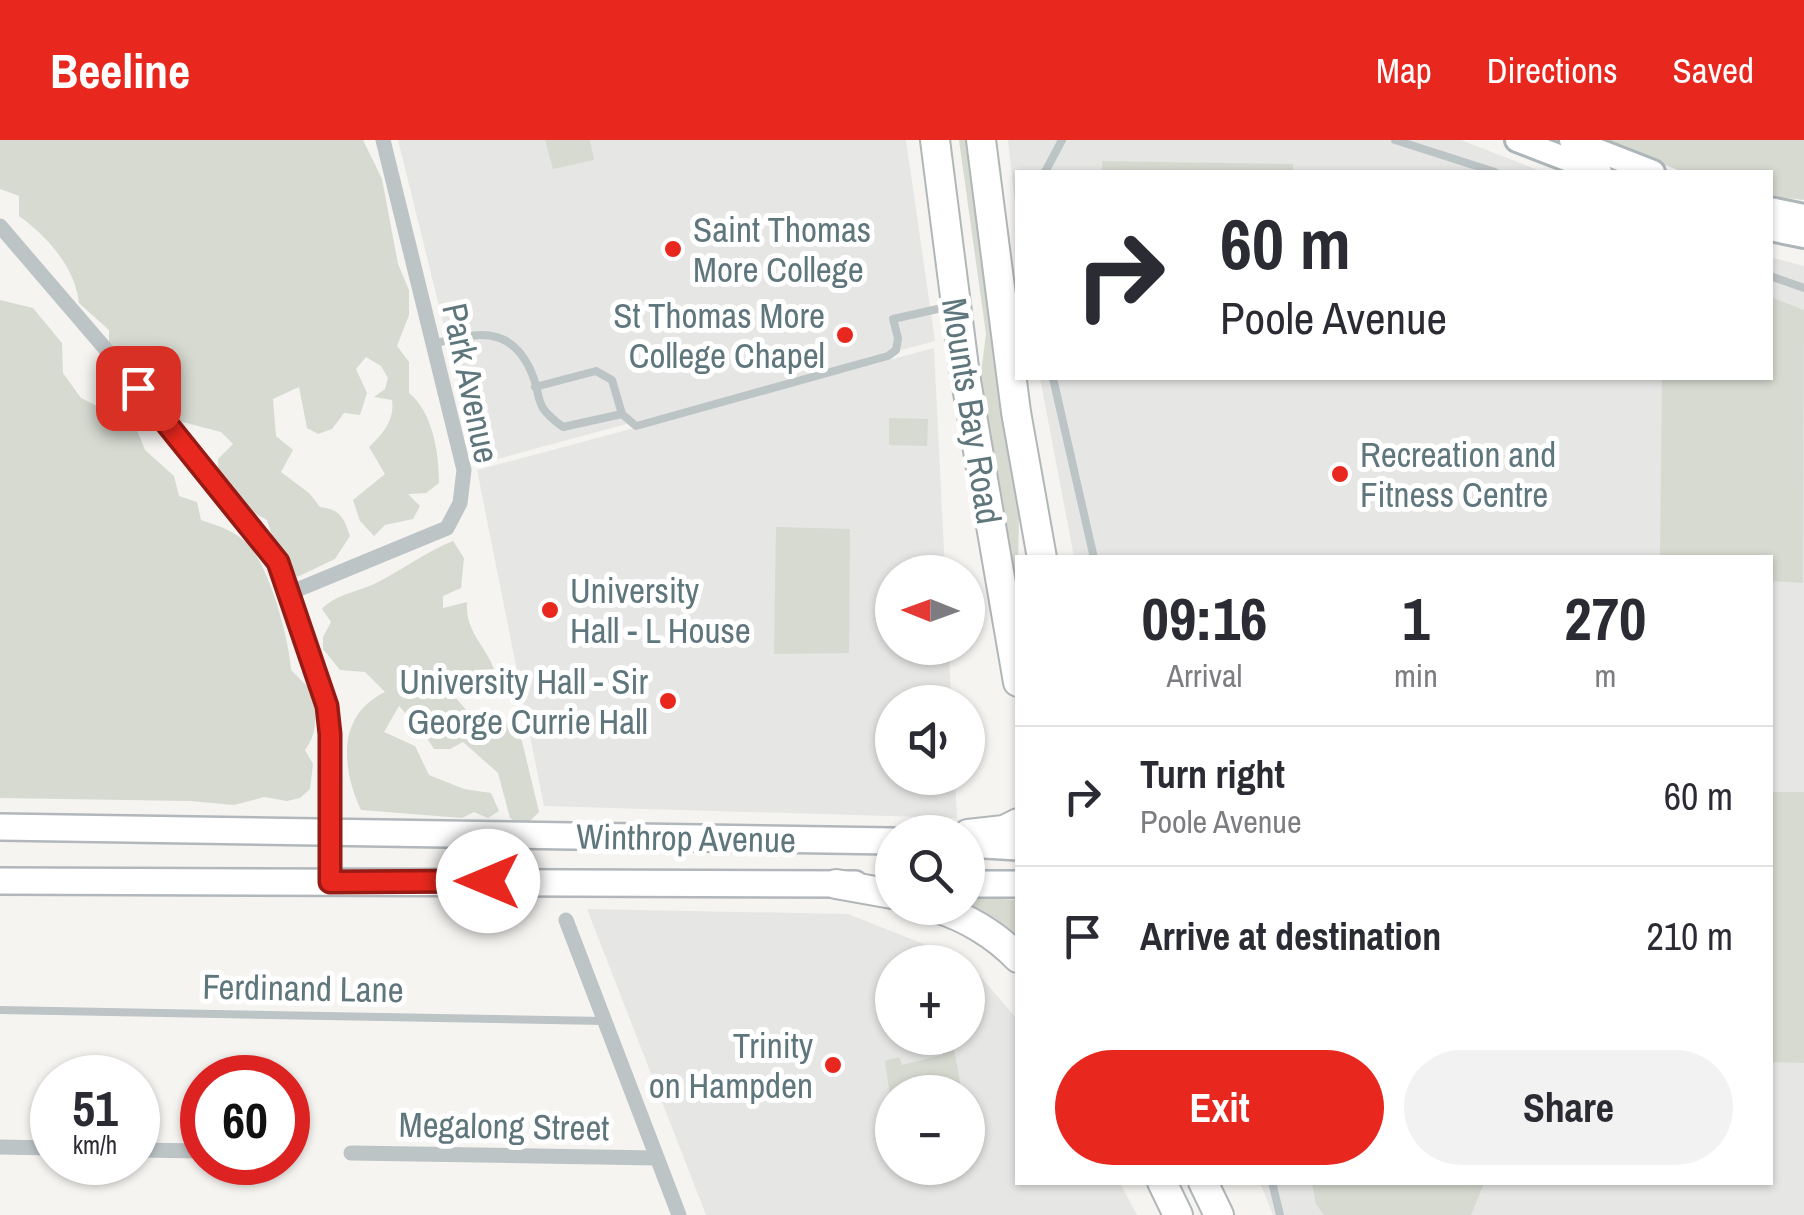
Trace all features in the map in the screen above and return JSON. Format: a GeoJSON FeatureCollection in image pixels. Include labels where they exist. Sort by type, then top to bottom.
{"type":"FeatureCollection","features":[{"type":"Feature","properties":{"kind":"highway","name":"Mounts Bay Road"},"geometry":{"type":"LineString","coordinates":[[935,140],[955,305],[1015,667]]}},
{"type":"Feature","properties":{"kind":"highway","name":"Mounts Bay Road"},"geometry":{"type":"LineString","coordinates":[[981,140],[1016,412],[1041,555]]}},
{"type":"Feature","properties":{"kind":"highway"},"geometry":{"type":"LineString","coordinates":[[985,832],[1015,824]]}},
{"type":"Feature","properties":{"kind":"highway"},"geometry":{"type":"LineString","coordinates":[[836,884],[875,891]]}},
{"type":"Feature","properties":{"kind":"highway"},"geometry":{"type":"LineString","coordinates":[[973,925],[1001,941],[1015,955]]}},
{"type":"Feature","properties":{"kind":"highway"},"geometry":{"type":"LineString","coordinates":[[1163,1185],[1178,1215]]}},
{"type":"Feature","properties":{"kind":"highway"},"geometry":{"type":"LineString","coordinates":[[1204,1185],[1219,1215]]}},
{"type":"Feature","properties":{"kind":"main road"},"geometry":{"type":"LineString","coordinates":[[1518,140],[1595,170]]}},
{"type":"Feature","properties":{"kind":"main road"},"geometry":{"type":"LineString","coordinates":[[1572,140],[1648,170]]}},
{"type":"Feature","properties":{"kind":"main road"},"geometry":{"type":"LineString","coordinates":[[1773,210],[1804,216]]}},
{"type":"Feature","properties":{"kind":"main road"},"geometry":{"type":"LineString","coordinates":[[1773,230],[1804,236]]}},
{"type":"Feature","properties":{"kind":"main road","name":"Winthrop Avenue"},"geometry":{"type":"LineString","coordinates":[[0,827],[875,841]]}},
{"type":"Feature","properties":{"kind":"main road"},"geometry":{"type":"LineString","coordinates":[[985,845],[1015,848]]}},
{"type":"Feature","properties":{"kind":"main road","name":"Winthrop Avenue"},"geometry":{"type":"LineString","coordinates":[[0,881],[875,884]]}},
{"type":"Feature","properties":{"kind":"main road"},"geometry":{"type":"LineString","coordinates":[[985,884],[1015,884]]}},
{"type":"Feature","properties":{"kind":"street","name":"Park Avenue"},"geometry":{"type":"LineString","coordinates":[[287,594],[447,528],[460,503],[464,470],[383,140]]}},
{"type":"Feature","properties":{"kind":"street"},"geometry":{"type":"LineString","coordinates":[[0,226],[138,388],[278,562],[327,706],[330,882]]}},
{"type":"Feature","properties":{"kind":"street"},"geometry":{"type":"LineString","coordinates":[[566,920],[679,1215]]}},
{"type":"Feature","properties":{"kind":"street"},"geometry":{"type":"LineString","coordinates":[[0,1148],[30,1148]]}},
{"type":"Feature","properties":{"kind":"street","name":"Megalong Street"},"geometry":{"type":"LineString","coordinates":[[351,1153],[656,1158]]}},
{"type":"Feature","properties":{"kind":"lane"},"geometry":{"type":"LineString","coordinates":[[1046,170],[1062,140]]}},
{"type":"Feature","properties":{"kind":"lane"},"geometry":{"type":"LineString","coordinates":[[1395,140],[1489,170]]}},
{"type":"Feature","properties":{"kind":"lane"},"geometry":{"type":"LineString","coordinates":[[1773,277],[1804,288]]}},
{"type":"Feature","properties":{"kind":"lane"},"geometry":{"type":"LineString","coordinates":[[535,388],[596,372],[612,380],[622,414],[636,426],[888,356],[896,350],[898,338],[893,319],[955,305]]}},
{"type":"Feature","properties":{"kind":"lane"},"geometry":{"type":"LineString","coordinates":[[433,344],[476,333],[506,339],[529,366],[542,412],[563,427],[622,414]]}},
{"type":"Feature","properties":{"kind":"lane"},"geometry":{"type":"LineString","coordinates":[[1053,380],[1093,555]]}},
{"type":"Feature","properties":{"kind":"lane","name":"Ferdinand Lane"},"geometry":{"type":"LineString","coordinates":[[0,1010],[604,1022]]}},
{"type":"Feature","properties":{"kind":"lane"},"geometry":{"type":"LineString","coordinates":[[1273,1185],[1280,1215]]}},
{"type":"Feature","properties":{"kind":"shaded area"},"geometry":{"type":"Polygon","coordinates":[[[0,140],[363,140],[382,179],[398,264],[409,290],[409,315],[397,346],[409,362],[409,393],[429,422],[438,459],[439,483],[426,493],[408,494],[420,506],[413,519],[385,525],[374,536],[360,521],[353,500],[385,474],[369,447],[392,414],[392,400],[374,397],[385,389],[388,378],[381,366],[366,357],[356,369],[367,393],[360,415],[344,413],[332,429],[318,434],[307,428],[299,387],[273,399],[276,436],[293,450],[281,472],[309,493],[320,507],[340,516],[350,536],[335,559],[297,577],[278,554],[267,520],[250,511],[220,484],[218,459],[233,444],[221,432],[175,420],[174,405],[158,399],[148,382],[109,346],[109,330],[79,303],[72,277],[58,253],[19,216],[19,196],[0,189],[0,140]]]}},
{"type":"Feature","properties":{"kind":"shaded area","name":"Saint Thomas More College"},"geometry":{"type":"Polygon","coordinates":[[[398,140],[906,140],[935,341],[478,464],[398,140]]]}},
{"type":"Feature","properties":{"kind":"shaded area"},"geometry":{"type":"Polygon","coordinates":[[[545,140],[590,140],[594,160],[553,169],[545,140]]]}},
{"type":"Feature","properties":{"kind":"shaded area"},"geometry":{"type":"Polygon","coordinates":[[[959,140],[967,140],[1019,511],[1015,612],[978,396],[986,334],[959,140]]]}},
{"type":"Feature","properties":{"kind":"shaded area"},"geometry":{"type":"Polygon","coordinates":[[[1008,140],[1461,140],[1538,170],[1015,170],[1015,204],[1008,140]]]}},
{"type":"Feature","properties":{"kind":"shaded area"},"geometry":{"type":"Polygon","coordinates":[[[1600,140],[1804,140],[1804,200],[1773,196],[1773,170],[1678,170],[1600,140]]]}},
{"type":"Feature","properties":{"kind":"shaded area"},"geometry":{"type":"Polygon","coordinates":[[[1102,161],[1293,164],[1293,170],[1102,170],[1102,161]]]}},
{"type":"Feature","properties":{"kind":"shaded area"},"geometry":{"type":"Polygon","coordinates":[[[1773,258],[1804,266],[1804,1215],[1273,1215],[1261,1185],[1773,1185],[1773,555],[1074,555],[1040,380],[1773,380],[1773,258]]]}},
{"type":"Feature","properties":{"kind":"shaded area"},"geometry":{"type":"Polygon","coordinates":[[[1773,298],[1804,310],[1803,583],[1773,581],[1773,555],[1660,555],[1662,380],[1773,380],[1773,298]]]}},
{"type":"Feature","properties":{"kind":"shaded area"},"geometry":{"type":"Polygon","coordinates":[[[0,300],[33,308],[62,343],[63,373],[81,398],[135,425],[145,450],[174,476],[179,496],[197,502],[201,520],[238,536],[257,556],[277,605],[291,670],[315,694],[314,730],[305,750],[313,764],[310,789],[300,798],[287,801],[264,797],[234,805],[0,798],[0,300]]]}},
{"type":"Feature","properties":{"kind":"shaded area"},"geometry":{"type":"Polygon","coordinates":[[[934,348],[944,555],[875,555],[875,665],[950,665],[950,685],[875,685],[875,795],[956,795],[957,815],[544,806],[477,470],[934,348]]]}},
{"type":"Feature","properties":{"kind":"shaded area"},"geometry":{"type":"Polygon","coordinates":[[[889,418],[928,419],[927,446],[889,445],[889,418]]]}},
{"type":"Feature","properties":{"kind":"shaded area"},"geometry":{"type":"Polygon","coordinates":[[[776,527],[850,529],[849,653],[774,654],[776,527]]]}},
{"type":"Feature","properties":{"kind":"shaded area"},"geometry":{"type":"Polygon","coordinates":[[[453,541],[464,558],[461,588],[443,596],[443,608],[467,602],[472,629],[494,669],[475,670],[467,690],[449,690],[467,711],[502,716],[522,741],[539,812],[524,827],[510,818],[498,773],[463,742],[450,749],[434,749],[399,706],[384,732],[415,746],[429,775],[464,789],[491,793],[499,811],[488,818],[474,812],[462,818],[361,810],[354,794],[347,760],[351,728],[369,702],[385,692],[365,672],[340,670],[323,649],[323,637],[331,622],[322,609],[453,541]]]}},
{"type":"Feature","properties":{"kind":"shaded area"},"geometry":{"type":"Polygon","coordinates":[[[1773,792],[1804,792],[1804,1063],[1773,1062],[1773,792]]]}},
{"type":"Feature","properties":{"kind":"shaded area"},"geometry":{"type":"Polygon","coordinates":[[[985,898],[1015,900],[1015,942],[985,920],[985,898]]]}},
{"type":"Feature","properties":{"kind":"shaded area","name":"Trinity on Hampden"},"geometry":{"type":"Polygon","coordinates":[[[587,909],[848,914],[926,945],[875,945],[875,1055],[985,1055],[985,982],[1015,1017],[1015,1185],[1121,1185],[1137,1215],[706,1215],[587,909]]]}},
{"type":"Feature","properties":{"kind":"shaded area"},"geometry":{"type":"Polygon","coordinates":[[[955,1055],[959,1075],[887,1075],[885,1061],[899,1057],[902,1065],[955,1055]]]}},
{"type":"Feature","properties":{"kind":"shaded area"},"geometry":{"type":"Polygon","coordinates":[[[1313,1185],[1483,1185],[1471,1215],[1324,1215],[1316,1204],[1313,1185]]]}},
{"type":"Feature","properties":{"kind":"place","name":"Saint Thomas More College"},"geometry":{"type":"Point","coordinates":[673,249]}},
{"type":"Feature","properties":{"kind":"place","name":"St Thomas More College Chapel"},"geometry":{"type":"Point","coordinates":[845,335]}},
{"type":"Feature","properties":{"kind":"place","name":"Recreation and Fitness Centre"},"geometry":{"type":"Point","coordinates":[1340,474]}},
{"type":"Feature","properties":{"kind":"place","name":"University Hall - L House"},"geometry":{"type":"Point","coordinates":[550,610]}},
{"type":"Feature","properties":{"kind":"place","name":"University Hall - Sir George Currie Hall"},"geometry":{"type":"Point","coordinates":[668,701]}},
{"type":"Feature","properties":{"kind":"place","name":"Trinity on Hampden"},"geometry":{"type":"Point","coordinates":[833,1065]}},
{"type":"Feature","properties":{"kind":"route"},"geometry":{"type":"LineString","coordinates":[[138,388],[278,562],[327,706],[330,882],[488,881]]}}]}
